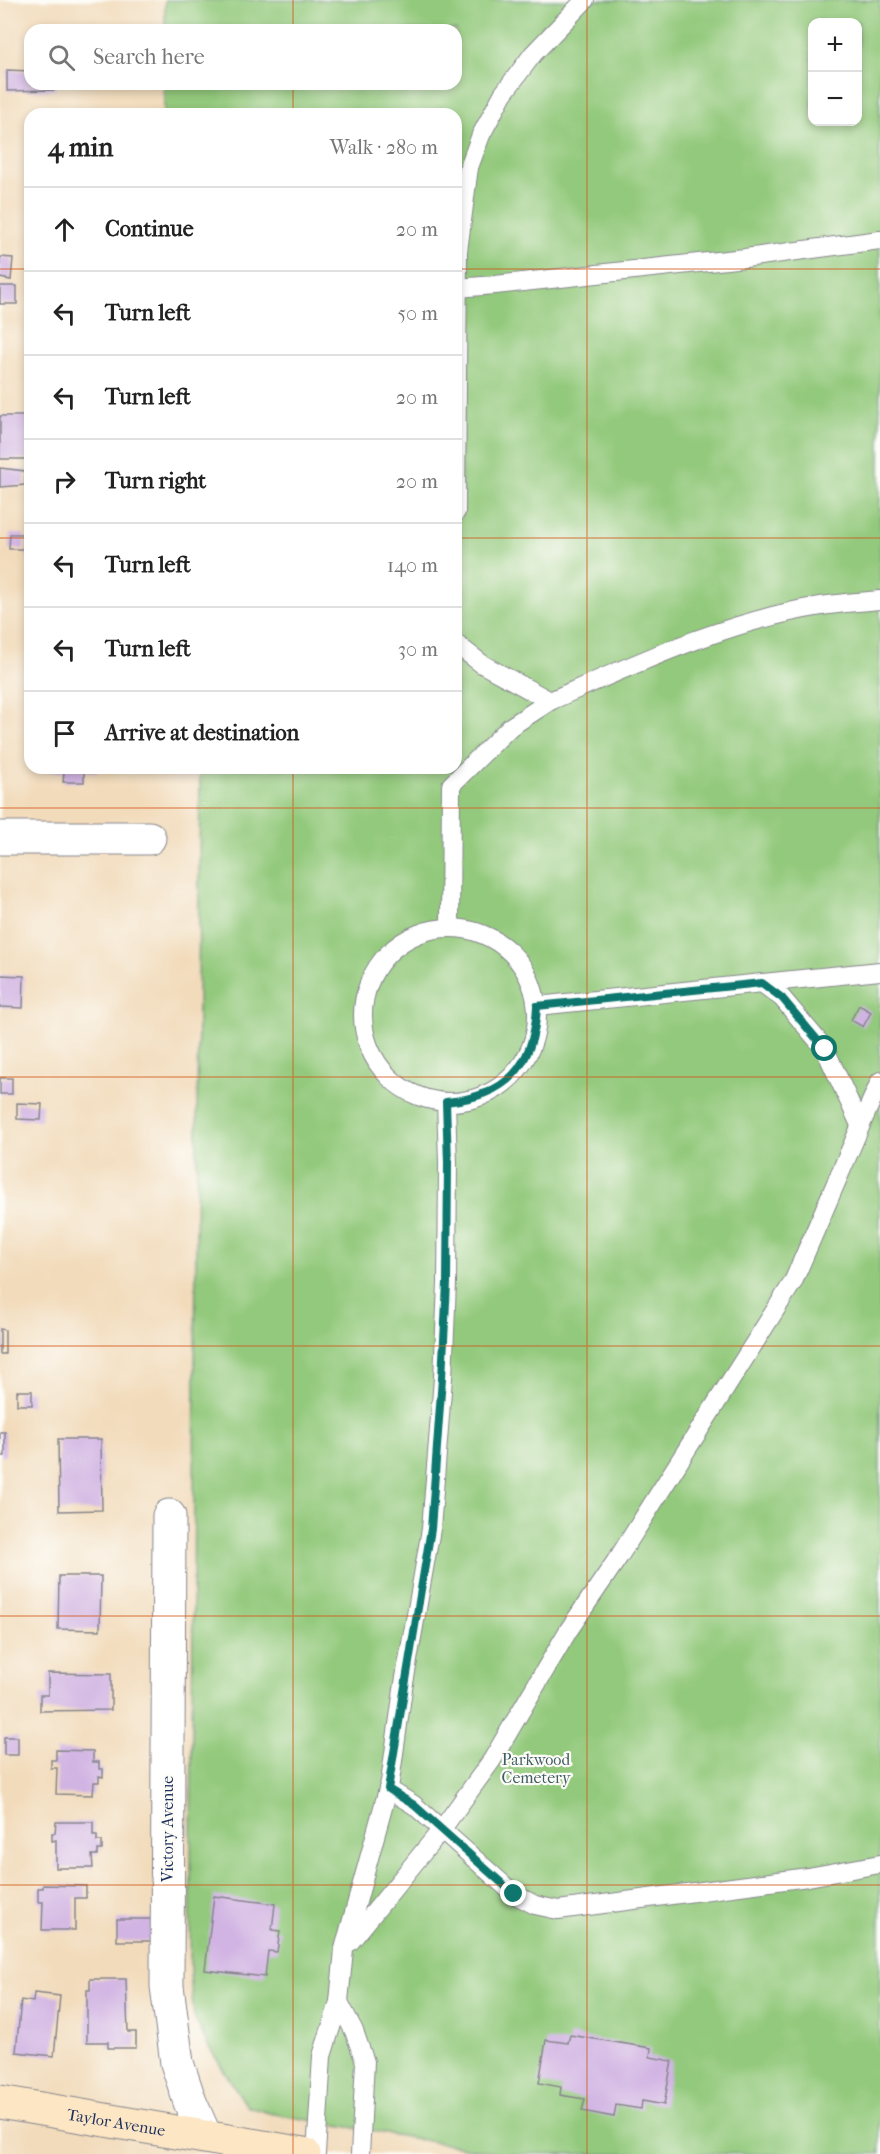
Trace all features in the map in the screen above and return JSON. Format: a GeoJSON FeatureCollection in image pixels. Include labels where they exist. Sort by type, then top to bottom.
{"type":"FeatureCollection","features":[{"type":"Feature","properties":{"kind":"main road","name":"Taylor Avenue"},"geometry":{"type":"LineString","coordinates":[[0,2102],[193,2144],[304,2154]]}},
{"type":"Feature","properties":{"kind":"street"},"geometry":{"type":"LineString","coordinates":[[0,838],[149,838]]}},
{"type":"Feature","properties":{"kind":"street","name":"Victory Avenue"},"geometry":{"type":"LineString","coordinates":[[169,1516],[166,1986],[177,2063],[190,2102],[193,2144]]}},
{"type":"Feature","properties":{"kind":"lane"},"geometry":{"type":"LineString","coordinates":[[462,220],[469,167],[481,135],[503,94],[533,54],[585,0]]}},
{"type":"Feature","properties":{"kind":"lane"},"geometry":{"type":"LineString","coordinates":[[462,288],[721,260],[880,240]]}},
{"type":"Feature","properties":{"kind":"lane"},"geometry":{"type":"LineString","coordinates":[[462,768],[510,727],[550,701],[641,661],[758,620],[821,606],[880,600]]}},
{"type":"Feature","properties":{"kind":"lane"},"geometry":{"type":"LineString","coordinates":[[462,648],[483,664],[550,701]]}},
{"type":"Feature","properties":{"kind":"lane"},"geometry":{"type":"LineString","coordinates":[[450,928],[451,777]]}},
{"type":"Feature","properties":{"kind":"lane"},"geometry":{"type":"LineString","coordinates":[[450,928],[471,930],[491,938],[509,950],[523,966],[532,986],[537,1006],[536,1032],[528,1055],[513,1075],[493,1091],[470,1100],[446,1102],[419,1097],[396,1084],[377,1064],[366,1040],[363,1013],[367,987],[380,963],[400,944],[424,932],[450,928]]}},
{"type":"Feature","properties":{"kind":"lane"},"geometry":{"type":"LineString","coordinates":[[537,1006],[880,971]]}},
{"type":"Feature","properties":{"kind":"lane"},"geometry":{"type":"LineString","coordinates":[[762,983],[782,998],[825,1049],[860,1125]]}},
{"type":"Feature","properties":{"kind":"lane"},"geometry":{"type":"LineString","coordinates":[[344,1949],[442,1829],[492,1761],[568,1631],[627,1545],[793,1282],[880,1081]]}},
{"type":"Feature","properties":{"kind":"lane"},"geometry":{"type":"LineString","coordinates":[[316,2154],[322,2056],[339,2002],[344,1949],[388,1789],[431,1529],[447,1283],[446,1102]]}},
{"type":"Feature","properties":{"kind":"lane"},"geometry":{"type":"LineString","coordinates":[[388,1789],[414,1805],[514,1894],[535,1905],[558,1910],[808,1877],[880,1864]]}},
{"type":"Feature","properties":{"kind":"lane"},"geometry":{"type":"LineString","coordinates":[[339,2002],[354,2031],[365,2062],[360,2154]]}},
{"type":"Feature","properties":{"kind":"green space","name":"Parkwood Cemetery"},"geometry":{"type":"Polygon","coordinates":[[[165,0],[880,0],[880,2154],[503,2154],[269,2113],[247,2106],[210,2049],[194,2017],[190,1974],[200,774],[462,774],[462,108],[164,108],[164,90],[462,90],[462,24],[165,24],[165,0]]]}},
{"type":"Feature","properties":{"kind":"building"},"geometry":{"type":"Polygon","coordinates":[[[7,70],[24,71],[24,90],[55,90],[7,91],[7,70]]]}},
{"type":"Feature","properties":{"kind":"building"},"geometry":{"type":"Polygon","coordinates":[[[0,257],[13,258],[11,280],[0,278],[0,257]]]}},
{"type":"Feature","properties":{"kind":"building"},"geometry":{"type":"Polygon","coordinates":[[[0,286],[17,286],[17,304],[0,304],[0,286]]]}},
{"type":"Feature","properties":{"kind":"building"},"geometry":{"type":"Polygon","coordinates":[[[0,416],[24,416],[24,459],[0,459],[0,416]]]}},
{"type":"Feature","properties":{"kind":"building"},"geometry":{"type":"Polygon","coordinates":[[[0,468],[24,471],[24,485],[0,487],[0,468]]]}},
{"type":"Feature","properties":{"kind":"building"},"geometry":{"type":"Polygon","coordinates":[[[10,534],[24,534],[24,549],[9,549],[10,534]]]}},
{"type":"Feature","properties":{"kind":"building"},"geometry":{"type":"Polygon","coordinates":[[[64,774],[84,774],[84,782],[63,782],[64,774]]]}},
{"type":"Feature","properties":{"kind":"building"},"geometry":{"type":"Polygon","coordinates":[[[0,975],[24,976],[23,1008],[0,1007],[0,975]]]}},
{"type":"Feature","properties":{"kind":"building"},"geometry":{"type":"Polygon","coordinates":[[[859,1005],[871,1012],[863,1027],[851,1020],[859,1005]]]}},
{"type":"Feature","properties":{"kind":"building"},"geometry":{"type":"Polygon","coordinates":[[[0,1078],[12,1078],[12,1094],[0,1094],[0,1078]]]}},
{"type":"Feature","properties":{"kind":"building"},"geometry":{"type":"Polygon","coordinates":[[[17,1103],[42,1104],[41,1120],[17,1119],[17,1103]]]}},
{"type":"Feature","properties":{"kind":"building"},"geometry":{"type":"Polygon","coordinates":[[[0,1329],[5,1330],[5,1354],[0,1354],[0,1329]]]}},
{"type":"Feature","properties":{"kind":"building"},"geometry":{"type":"Polygon","coordinates":[[[17,1391],[32,1391],[32,1405],[17,1405],[17,1391]]]}},
{"type":"Feature","properties":{"kind":"building"},"geometry":{"type":"Polygon","coordinates":[[[0,1432],[5,1432],[5,1456],[0,1456],[0,1432]]]}},
{"type":"Feature","properties":{"kind":"building"},"geometry":{"type":"Polygon","coordinates":[[[58,1439],[101,1439],[102,1510],[59,1511],[58,1439]]]}},
{"type":"Feature","properties":{"kind":"building"},"geometry":{"type":"Polygon","coordinates":[[[59,1576],[101,1576],[100,1630],[58,1629],[59,1576]]]}},
{"type":"Feature","properties":{"kind":"building"},"geometry":{"type":"Polygon","coordinates":[[[48,1673],[111,1674],[111,1710],[40,1711],[40,1695],[48,1695],[48,1673]]]}},
{"type":"Feature","properties":{"kind":"building"},"geometry":{"type":"Polygon","coordinates":[[[4,1737],[18,1737],[18,1755],[4,1755],[4,1737]]]}},
{"type":"Feature","properties":{"kind":"building"},"geometry":{"type":"Polygon","coordinates":[[[56,1750],[93,1751],[93,1762],[99,1762],[99,1769],[103,1769],[103,1777],[99,1776],[99,1782],[94,1782],[93,1795],[56,1794],[57,1768],[51,1768],[51,1760],[56,1760],[56,1750]]]}},
{"type":"Feature","properties":{"kind":"building"},"geometry":{"type":"Polygon","coordinates":[[[56,1822],[93,1822],[93,1835],[97,1835],[97,1841],[102,1841],[102,1850],[98,1850],[98,1855],[92,1855],[93,1868],[56,1868],[56,1840],[52,1841],[52,1833],[55,1833],[56,1822]]]}},
{"type":"Feature","properties":{"kind":"building"},"geometry":{"type":"Polygon","coordinates":[[[43,1885],[86,1886],[86,1898],[75,1898],[75,1930],[42,1930],[43,1902],[38,1902],[38,1888],[43,1888],[43,1885]]]}},
{"type":"Feature","properties":{"kind":"building"},"geometry":{"type":"Polygon","coordinates":[[[214,1896],[275,1904],[272,1930],[280,1931],[277,1952],[268,1951],[265,1977],[205,1970],[214,1896]]]}},
{"type":"Feature","properties":{"kind":"building"},"geometry":{"type":"Polygon","coordinates":[[[117,1919],[153,1919],[153,1941],[117,1941],[117,1919]]]}},
{"type":"Feature","properties":{"kind":"building"},"geometry":{"type":"Polygon","coordinates":[[[90,1979],[126,1979],[128,2032],[136,2032],[136,2048],[108,2048],[108,2042],[87,2042],[87,1990],[90,1990],[90,1979]]]}},
{"type":"Feature","properties":{"kind":"building"},"geometry":{"type":"Polygon","coordinates":[[[34,1993],[60,1996],[54,2056],[16,2052],[21,2000],[33,2002],[34,1993]]]}},
{"type":"Feature","properties":{"kind":"building"},"geometry":{"type":"Polygon","coordinates":[[[570,2035],[651,2048],[650,2057],[672,2061],[664,2105],[642,2101],[641,2109],[616,2105],[614,2117],[582,2111],[585,2099],[560,2095],[561,2087],[539,2083],[546,2040],[568,2043],[570,2035]]]}},
{"type":"Feature","properties":{"kind":"route"},"geometry":{"type":"LineString","coordinates":[[514,1894],[414,1805],[388,1789],[431,1529],[447,1283],[446,1102],[470,1100],[493,1091],[513,1075],[528,1055],[536,1032],[537,1006],[762,983],[782,998],[825,1049]]}}]}
